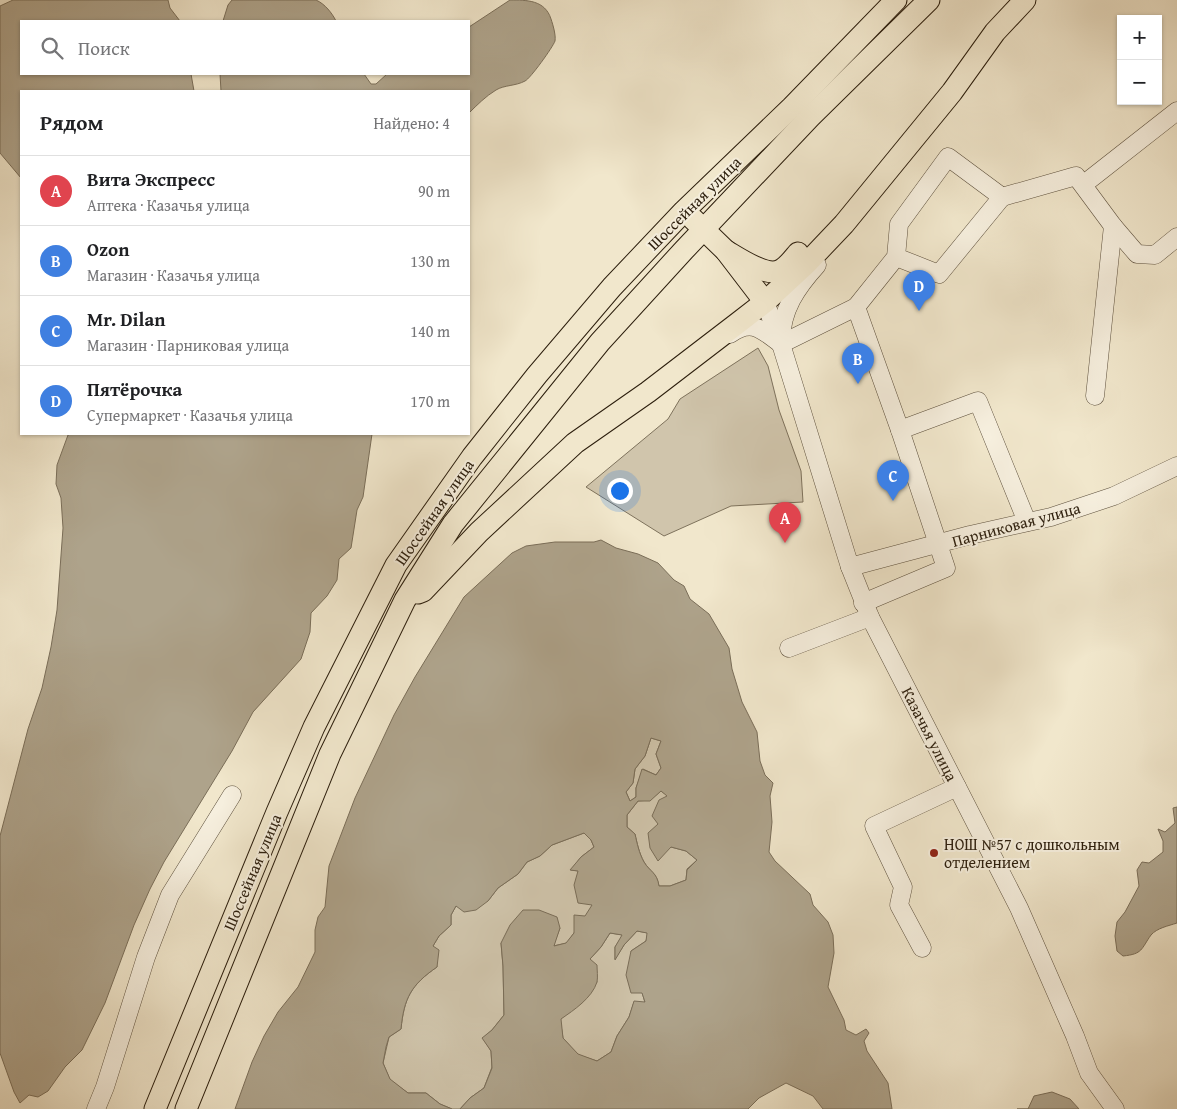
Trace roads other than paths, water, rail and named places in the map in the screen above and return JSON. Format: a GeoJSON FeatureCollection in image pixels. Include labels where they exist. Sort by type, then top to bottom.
{"type":"FeatureCollection","features":[{"type":"Feature","properties":{"kind":"main road","name":"Шоссейная улица"},"geometry":{"type":"LineString","coordinates":[[155,1109],[310,736],[396,565],[472,457],[537,375],[612,287],[684,211],[792,107],[896,0]]}},
{"type":"Feature","properties":{"kind":"main road","name":"Шоссейная улица"},"geometry":{"type":"LineString","coordinates":[[186,1109],[330,754],[405,600],[453,524],[600,342],[703,229],[810,117],[929,0]]}},
{"type":"Feature","properties":{"kind":"main road"},"geometry":{"type":"LineString","coordinates":[[405,600],[423,591],[479,532],[575,443],[648,392],[765,302],[807,264],[836,233],[952,92],[995,32],[1025,0]]}},
{"type":"Feature","properties":{"kind":"main road"},"geometry":{"type":"LineString","coordinates":[[726,251],[763,270],[773,272],[780,270],[828,223],[870,192]]}},
{"type":"Feature","properties":{"kind":"main road","name":"Казачья улица"},"geometry":{"type":"LineString","coordinates":[[684,211],[726,251],[765,302]]}},
{"type":"Feature","properties":{"kind":"street"},"geometry":{"type":"LineString","coordinates":[[1084,184],[1177,111]]}},
{"type":"Feature","properties":{"kind":"street"},"geometry":{"type":"LineString","coordinates":[[648,392],[738,328],[754,326],[762,329],[781,344],[856,307],[896,257],[899,224],[948,157],[1002,197]]}},
{"type":"Feature","properties":{"kind":"street"},"geometry":{"type":"LineString","coordinates":[[896,257],[939,274],[1002,197],[1076,176],[1084,184],[1113,226],[1137,254],[1155,255],[1177,237]]}},
{"type":"Feature","properties":{"kind":"street"},"geometry":{"type":"LineString","coordinates":[[1095,396],[1113,226]]}},
{"type":"Feature","properties":{"kind":"street","name":"Казачья улица"},"geometry":{"type":"LineString","coordinates":[[781,344],[783,322],[793,295],[804,279],[820,262],[836,233]]}},
{"type":"Feature","properties":{"kind":"street","name":"Казачья улица"},"geometry":{"type":"LineString","coordinates":[[765,302],[781,344],[850,568],[867,610],[1019,908],[1075,1036],[1089,1073],[1115,1109]]}},
{"type":"Feature","properties":{"kind":"street"},"geometry":{"type":"LineString","coordinates":[[789,648],[867,610],[946,568],[856,307]]}},
{"type":"Feature","properties":{"kind":"street"},"geometry":{"type":"LineString","coordinates":[[900,430],[978,401],[1027,522]]}},
{"type":"Feature","properties":{"kind":"street","name":"Парниковая улица"},"geometry":{"type":"LineString","coordinates":[[850,568],[938,544],[1051,517],[1114,496],[1177,466]]}},
{"type":"Feature","properties":{"kind":"street"},"geometry":{"type":"LineString","coordinates":[[922,948],[899,905],[903,887],[874,826],[957,787]]}},
{"type":"Feature","properties":{"kind":"street"},"geometry":{"type":"LineString","coordinates":[[96,1109],[105,1087],[146,957],[170,895],[232,795]]}},
{"type":"Feature","properties":{"kind":"place","name":"Пятёрочка"},"geometry":{"type":"Point","coordinates":[919,311]}},
{"type":"Feature","properties":{"kind":"place","name":"Ozon"},"geometry":{"type":"Point","coordinates":[858,384]}},
{"type":"Feature","properties":{"kind":"place","name":"Mr. Dilan"},"geometry":{"type":"Point","coordinates":[893,501]}},
{"type":"Feature","properties":{"kind":"place","name":"Вита Экспресс"},"geometry":{"type":"Point","coordinates":[785,543]}},
{"type":"Feature","properties":{"kind":"place","name":"НОШ №57 с дошкольным отделением"},"geometry":{"type":"Point","coordinates":[934,853]}}]}
